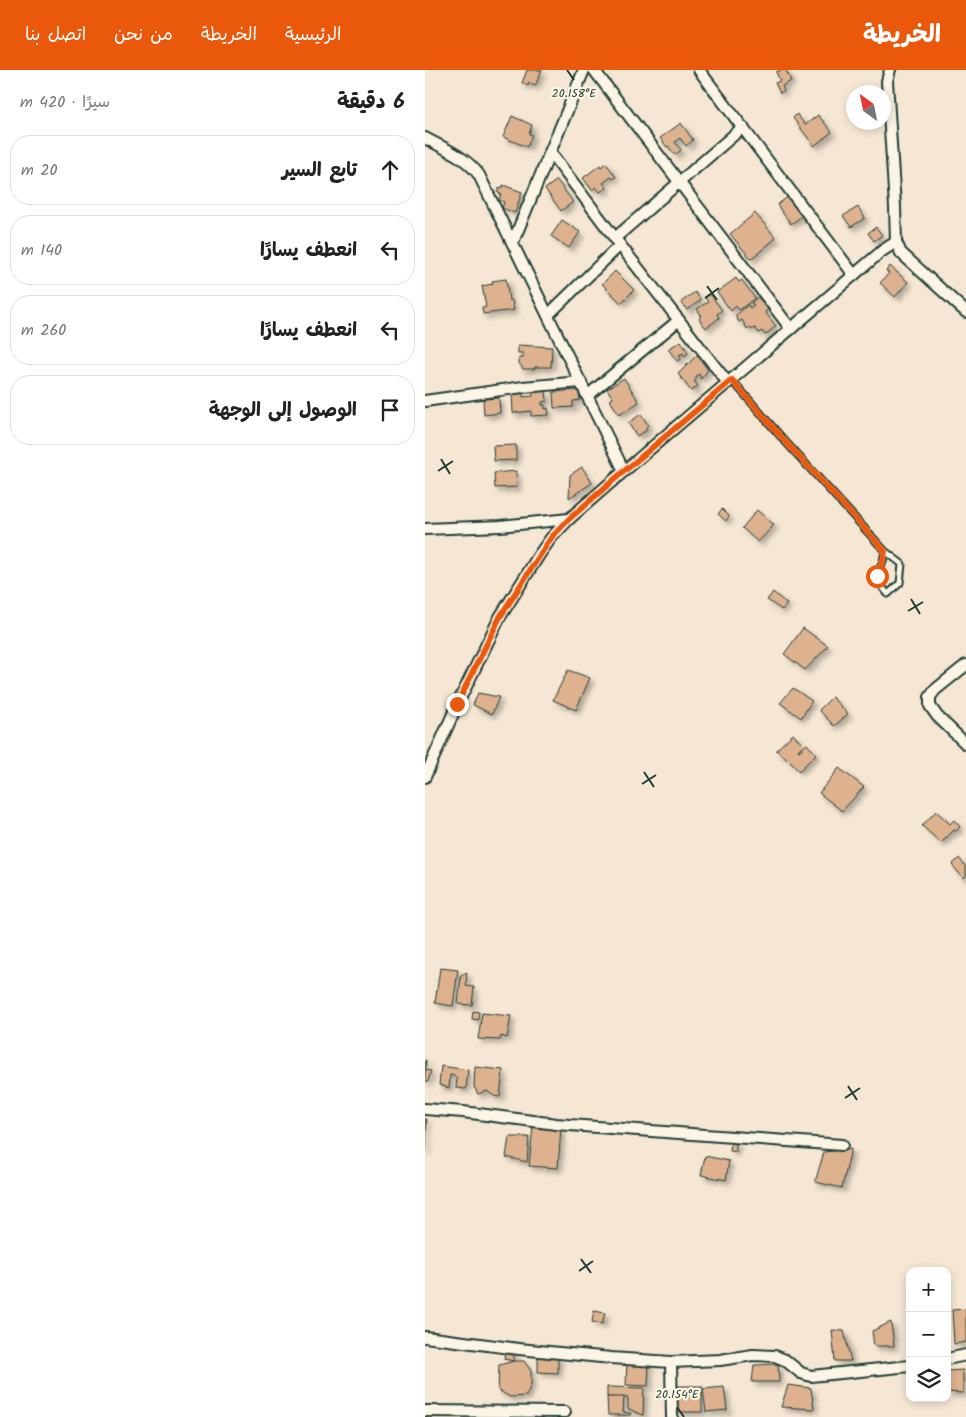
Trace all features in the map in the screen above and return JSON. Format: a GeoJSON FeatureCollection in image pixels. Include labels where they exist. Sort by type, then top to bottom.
{"type":"FeatureCollection","features":[{"type":"Feature","properties":{"kind":"street"},"geometry":{"type":"LineString","coordinates":[[513,242],[584,70]]}},
{"type":"Feature","properties":{"kind":"street"},"geometry":{"type":"LineString","coordinates":[[594,70],[791,329]]}},
{"type":"Feature","properties":{"kind":"street"},"geometry":{"type":"LineString","coordinates":[[699,70],[854,275]]}},
{"type":"Feature","properties":{"kind":"street"},"geometry":{"type":"LineString","coordinates":[[890,70],[887,81],[897,242],[901,252],[966,312]]}},
{"type":"Feature","properties":{"kind":"street"},"geometry":{"type":"LineString","coordinates":[[548,315],[618,242],[680,182],[743,127]]}},
{"type":"Feature","properties":{"kind":"street"},"geometry":{"type":"LineString","coordinates":[[425,138],[461,158],[473,167],[479,175],[625,471]]}},
{"type":"Feature","properties":{"kind":"street"},"geometry":{"type":"LineString","coordinates":[[550,152],[679,320],[730,381]]}},
{"type":"Feature","properties":{"kind":"street"},"geometry":{"type":"LineString","coordinates":[[425,777],[457,704],[500,617],[547,544],[569,519],[882,251],[897,242]]}},
{"type":"Feature","properties":{"kind":"street"},"geometry":{"type":"LineString","coordinates":[[587,396],[679,320]]}},
{"type":"Feature","properties":{"kind":"street"},"geometry":{"type":"LineString","coordinates":[[425,401],[523,387],[581,382]]}},
{"type":"Feature","properties":{"kind":"street"},"geometry":{"type":"LineString","coordinates":[[425,529],[501,526],[569,519]]}},
{"type":"Feature","properties":{"kind":"street"},"geometry":{"type":"LineString","coordinates":[[966,665],[935,690],[930,697],[930,706],[937,716],[966,744]]}},
{"type":"Feature","properties":{"kind":"street"},"geometry":{"type":"LineString","coordinates":[[425,1109],[556,1124],[842,1145]]}},
{"type":"Feature","properties":{"kind":"street"},"geometry":{"type":"LineString","coordinates":[[425,1337],[519,1349],[671,1362],[720,1360],[753,1355],[775,1356],[785,1360],[801,1373],[811,1376],[906,1366]]}},
{"type":"Feature","properties":{"kind":"street"},"geometry":{"type":"LineString","coordinates":[[951,1358],[966,1355]]}},
{"type":"Feature","properties":{"kind":"street"},"geometry":{"type":"LineString","coordinates":[[671,1362],[672,1417]]}},
{"type":"Feature","properties":{"kind":"street"},"geometry":{"type":"LineString","coordinates":[[425,1411],[565,1412]]}},
{"type":"Feature","properties":{"kind":"lane"},"geometry":{"type":"LineString","coordinates":[[730,381],[885,551],[902,564],[900,583],[888,594],[877,576],[885,551]]}},
{"type":"Feature","properties":{"kind":"building"},"geometry":{"type":"Polygon","coordinates":[[[527,70],[542,70],[535,86],[529,83],[528,86],[522,83],[527,70]]]}},
{"type":"Feature","properties":{"kind":"building"},"geometry":{"type":"Polygon","coordinates":[[[786,70],[791,81],[782,86],[784,91],[780,93],[775,83],[780,81],[776,72],[786,70]]]}},
{"type":"Feature","properties":{"kind":"building"},"geometry":{"type":"Polygon","coordinates":[[[797,114],[805,125],[818,115],[832,132],[814,146],[793,118],[797,114]]]}},
{"type":"Feature","properties":{"kind":"building"},"geometry":{"type":"Polygon","coordinates":[[[512,116],[532,125],[529,134],[532,135],[527,147],[503,137],[512,116]]]}},
{"type":"Feature","properties":{"kind":"building"},"geometry":{"type":"Polygon","coordinates":[[[681,123],[693,140],[686,146],[680,138],[675,142],[681,150],[675,155],[660,138],[681,123]]]}},
{"type":"Feature","properties":{"kind":"building"},"geometry":{"type":"Polygon","coordinates":[[[606,163],[616,177],[613,179],[611,177],[603,183],[607,188],[600,192],[596,187],[592,190],[583,178],[600,165],[601,167],[606,163]]]}},
{"type":"Feature","properties":{"kind":"building"},"geometry":{"type":"Polygon","coordinates":[[[557,180],[573,202],[561,211],[545,189],[557,180]]]}},
{"type":"Feature","properties":{"kind":"building"},"geometry":{"type":"Polygon","coordinates":[[[503,185],[522,192],[515,213],[502,208],[504,202],[499,200],[501,194],[497,192],[499,188],[502,189],[503,185]]]}},
{"type":"Feature","properties":{"kind":"building"},"geometry":{"type":"Polygon","coordinates":[[[790,195],[803,215],[791,224],[777,205],[790,195]]]}},
{"type":"Feature","properties":{"kind":"building"},"geometry":{"type":"Polygon","coordinates":[[[858,207],[865,218],[851,227],[843,216],[858,207]]]}},
{"type":"Feature","properties":{"kind":"building"},"geometry":{"type":"Polygon","coordinates":[[[755,213],[776,238],[751,259],[730,234],[755,213]]]}},
{"type":"Feature","properties":{"kind":"building"},"geometry":{"type":"Polygon","coordinates":[[[562,220],[580,232],[569,248],[551,236],[562,220]]]}},
{"type":"Feature","properties":{"kind":"building"},"geometry":{"type":"Polygon","coordinates":[[[876,227],[882,235],[874,241],[868,233],[876,227]]]}},
{"type":"Feature","properties":{"kind":"building"},"geometry":{"type":"Polygon","coordinates":[[[890,266],[908,282],[895,297],[880,283],[889,273],[886,271],[890,266]]]}},
{"type":"Feature","properties":{"kind":"building"},"geometry":{"type":"Polygon","coordinates":[[[615,271],[634,290],[621,303],[602,284],[615,271]]]}},
{"type":"Feature","properties":{"kind":"building"},"geometry":{"type":"Polygon","coordinates":[[[736,278],[739,282],[742,280],[755,298],[739,310],[736,306],[731,311],[717,292],[736,278]]]}},
{"type":"Feature","properties":{"kind":"building"},"geometry":{"type":"Polygon","coordinates":[[[506,279],[509,300],[512,300],[514,310],[483,314],[482,308],[486,307],[482,286],[493,284],[492,281],[506,279]]]}},
{"type":"Feature","properties":{"kind":"building"},"geometry":{"type":"Polygon","coordinates":[[[695,292],[701,300],[687,310],[681,302],[695,292]]]}},
{"type":"Feature","properties":{"kind":"building"},"geometry":{"type":"Polygon","coordinates":[[[710,294],[722,310],[717,314],[719,318],[706,328],[699,319],[701,315],[697,309],[708,302],[705,298],[710,294]]]}},
{"type":"Feature","properties":{"kind":"building"},"geometry":{"type":"Polygon","coordinates":[[[758,297],[768,309],[765,312],[776,326],[765,335],[762,331],[759,333],[755,328],[752,330],[750,327],[747,329],[742,320],[739,322],[735,316],[748,305],[750,308],[754,305],[751,303],[758,297]]]}},
{"type":"Feature","properties":{"kind":"building"},"geometry":{"type":"Polygon","coordinates":[[[681,341],[688,353],[685,356],[683,353],[679,355],[681,359],[677,361],[668,349],[681,341]]]}},
{"type":"Feature","properties":{"kind":"building"},"geometry":{"type":"Polygon","coordinates":[[[518,345],[552,347],[551,367],[523,369],[519,363],[519,358],[523,358],[523,353],[518,353],[518,345]]]}},
{"type":"Feature","properties":{"kind":"building"},"geometry":{"type":"Polygon","coordinates":[[[697,355],[708,370],[701,379],[699,374],[695,377],[697,379],[694,381],[698,386],[691,391],[678,374],[697,355]]]}},
{"type":"Feature","properties":{"kind":"building"},"geometry":{"type":"Polygon","coordinates":[[[624,378],[639,402],[619,415],[610,400],[613,398],[607,389],[624,378]]]}},
{"type":"Feature","properties":{"kind":"building"},"geometry":{"type":"Polygon","coordinates":[[[579,390],[580,400],[573,401],[573,407],[554,408],[553,392],[579,390]]]}},
{"type":"Feature","properties":{"kind":"building"},"geometry":{"type":"Polygon","coordinates":[[[546,391],[547,401],[542,402],[542,405],[545,405],[545,409],[548,408],[549,415],[531,416],[531,411],[513,413],[512,394],[523,393],[523,397],[533,396],[533,392],[546,391]]]}},
{"type":"Feature","properties":{"kind":"building"},"geometry":{"type":"Polygon","coordinates":[[[499,398],[500,413],[484,415],[483,399],[499,398]]]}},
{"type":"Feature","properties":{"kind":"building"},"geometry":{"type":"Polygon","coordinates":[[[641,414],[648,425],[646,427],[647,430],[637,436],[628,423],[641,414]]]}},
{"type":"Feature","properties":{"kind":"building"},"geometry":{"type":"Polygon","coordinates":[[[516,445],[516,460],[494,461],[493,446],[516,445]]]}},
{"type":"Feature","properties":{"kind":"building"},"geometry":{"type":"Polygon","coordinates":[[[582,467],[592,483],[569,498],[570,475],[582,467]]]}},
{"type":"Feature","properties":{"kind":"building"},"geometry":{"type":"Polygon","coordinates":[[[516,471],[517,487],[495,488],[494,473],[516,471]]]}},
{"type":"Feature","properties":{"kind":"building"},"geometry":{"type":"Polygon","coordinates":[[[722,509],[729,516],[726,521],[718,514],[722,509]]]}},
{"type":"Feature","properties":{"kind":"building"},"geometry":{"type":"Polygon","coordinates":[[[757,510],[774,525],[758,542],[742,528],[757,510]]]}},
{"type":"Feature","properties":{"kind":"building"},"geometry":{"type":"Polygon","coordinates":[[[773,592],[787,604],[782,610],[767,600],[773,592]]]}},
{"type":"Feature","properties":{"kind":"building"},"geometry":{"type":"Polygon","coordinates":[[[803,628],[828,646],[805,670],[784,654],[803,628]]]}},
{"type":"Feature","properties":{"kind":"building"},"geometry":{"type":"Polygon","coordinates":[[[568,670],[590,678],[576,710],[553,700],[568,670]]]}},
{"type":"Feature","properties":{"kind":"building"},"geometry":{"type":"Polygon","coordinates":[[[793,688],[812,701],[801,718],[780,703],[793,688]]]}},
{"type":"Feature","properties":{"kind":"building"},"geometry":{"type":"Polygon","coordinates":[[[478,693],[499,697],[492,714],[473,705],[478,693]]]}},
{"type":"Feature","properties":{"kind":"building"},"geometry":{"type":"Polygon","coordinates":[[[832,697],[848,714],[834,726],[819,710],[832,697]]]}},
{"type":"Feature","properties":{"kind":"building"},"geometry":{"type":"Polygon","coordinates":[[[793,734],[803,745],[799,751],[807,744],[816,754],[799,771],[776,750],[793,734]]]}},
{"type":"Feature","properties":{"kind":"building"},"geometry":{"type":"Polygon","coordinates":[[[839,768],[864,787],[842,811],[819,793],[839,768]]]}},
{"type":"Feature","properties":{"kind":"building"},"geometry":{"type":"Polygon","coordinates":[[[936,811],[950,824],[954,820],[960,827],[956,831],[954,830],[941,843],[922,826],[936,811]]]}},
{"type":"Feature","properties":{"kind":"building"},"geometry":{"type":"Polygon","coordinates":[[[959,858],[966,867],[966,876],[963,878],[952,865],[959,858]]]}},
{"type":"Feature","properties":{"kind":"building"},"geometry":{"type":"Polygon","coordinates":[[[440,968],[458,970],[453,1006],[435,1003],[440,968]]]}},
{"type":"Feature","properties":{"kind":"building"},"geometry":{"type":"Polygon","coordinates":[[[467,972],[466,986],[474,987],[472,1005],[458,1004],[461,975],[467,972]]]}},
{"type":"Feature","properties":{"kind":"building"},"geometry":{"type":"Polygon","coordinates":[[[473,1011],[479,1012],[478,1020],[472,1019],[473,1011]]]}},
{"type":"Feature","properties":{"kind":"building"},"geometry":{"type":"Polygon","coordinates":[[[482,1013],[511,1016],[507,1038],[501,1036],[500,1040],[478,1039],[482,1013]]]}},
{"type":"Feature","properties":{"kind":"building"},"geometry":{"type":"Polygon","coordinates":[[[425,1060],[426,1070],[431,1071],[428,1082],[425,1081],[425,1060]]]}},
{"type":"Feature","properties":{"kind":"building"},"geometry":{"type":"Polygon","coordinates":[[[441,1066],[468,1070],[466,1089],[456,1088],[457,1077],[450,1075],[449,1088],[439,1085],[441,1066]]]}},
{"type":"Feature","properties":{"kind":"building"},"geometry":{"type":"Polygon","coordinates":[[[475,1067],[503,1070],[500,1097],[494,1096],[487,1091],[478,1094],[474,1087],[475,1067]]]}},
{"type":"Feature","properties":{"kind":"building"},"geometry":{"type":"Polygon","coordinates":[[[425,1119],[427,1119],[426,1151],[425,1151],[425,1119]]]}},
{"type":"Feature","properties":{"kind":"building"},"geometry":{"type":"Polygon","coordinates":[[[533,1125],[561,1128],[558,1168],[529,1166],[533,1125]]]}},
{"type":"Feature","properties":{"kind":"building"},"geometry":{"type":"Polygon","coordinates":[[[509,1137],[529,1137],[527,1162],[506,1157],[509,1137]]]}},
{"type":"Feature","properties":{"kind":"building"},"geometry":{"type":"Polygon","coordinates":[[[736,1142],[736,1152],[730,1151],[731,1143],[736,1142]]]}},
{"type":"Feature","properties":{"kind":"building"},"geometry":{"type":"Polygon","coordinates":[[[851,1149],[842,1188],[815,1182],[824,1152],[851,1149]]]}},
{"type":"Feature","properties":{"kind":"building"},"geometry":{"type":"Polygon","coordinates":[[[705,1156],[729,1161],[726,1180],[701,1175],[705,1156]]]}},
{"type":"Feature","properties":{"kind":"building"},"geometry":{"type":"Polygon","coordinates":[[[966,1309],[966,1342],[954,1344],[952,1310],[966,1309]]]}},
{"type":"Feature","properties":{"kind":"building"},"geometry":{"type":"Polygon","coordinates":[[[594,1311],[605,1313],[602,1324],[592,1322],[594,1311]]]}},
{"type":"Feature","properties":{"kind":"building"},"geometry":{"type":"Polygon","coordinates":[[[891,1322],[894,1346],[874,1346],[872,1331],[891,1322]]]}},
{"type":"Feature","properties":{"kind":"building"},"geometry":{"type":"Polygon","coordinates":[[[832,1330],[844,1331],[851,1361],[835,1361],[832,1330]]]}},
{"type":"Feature","properties":{"kind":"building"},"geometry":{"type":"Polygon","coordinates":[[[505,1351],[514,1352],[514,1361],[504,1359],[505,1351]]]}},
{"type":"Feature","properties":{"kind":"building"},"geometry":{"type":"Polygon","coordinates":[[[538,1357],[558,1357],[558,1373],[538,1372],[538,1357]]]}},
{"type":"Feature","properties":{"kind":"building"},"geometry":{"type":"Polygon","coordinates":[[[514,1361],[524,1361],[531,1371],[531,1385],[526,1396],[510,1397],[498,1390],[499,1365],[514,1361]]]}},
{"type":"Feature","properties":{"kind":"building"},"geometry":{"type":"Polygon","coordinates":[[[627,1362],[649,1363],[648,1386],[626,1385],[627,1362]]]}},
{"type":"Feature","properties":{"kind":"building"},"geometry":{"type":"Polygon","coordinates":[[[778,1364],[779,1382],[752,1382],[754,1365],[778,1364]]]}},
{"type":"Feature","properties":{"kind":"building"},"geometry":{"type":"Polygon","coordinates":[[[963,1370],[963,1393],[951,1392],[951,1371],[963,1370]]]}},
{"type":"Feature","properties":{"kind":"building"},"geometry":{"type":"Polygon","coordinates":[[[788,1385],[811,1388],[814,1409],[781,1407],[788,1385]]]}},
{"type":"Feature","properties":{"kind":"building"},"geometry":{"type":"Polygon","coordinates":[[[677,1386],[702,1386],[702,1412],[676,1412],[677,1386]]]}},
{"type":"Feature","properties":{"kind":"building"},"geometry":{"type":"Polygon","coordinates":[[[607,1387],[644,1388],[643,1415],[628,1409],[628,1398],[607,1397],[607,1387]]]}},
{"type":"Feature","properties":{"kind":"building"},"geometry":{"type":"Polygon","coordinates":[[[724,1387],[727,1410],[706,1412],[703,1389],[724,1387]]]}},
{"type":"Feature","properties":{"kind":"building"},"geometry":{"type":"Polygon","coordinates":[[[607,1397],[624,1397],[623,1412],[631,1413],[630,1415],[608,1415],[607,1397]]]}},
{"type":"Feature","properties":{"kind":"route"},"geometry":{"type":"LineString","coordinates":[[457,704],[500,617],[551,538],[569,519],[609,484],[732,380],[885,551],[877,576]]}}]}
